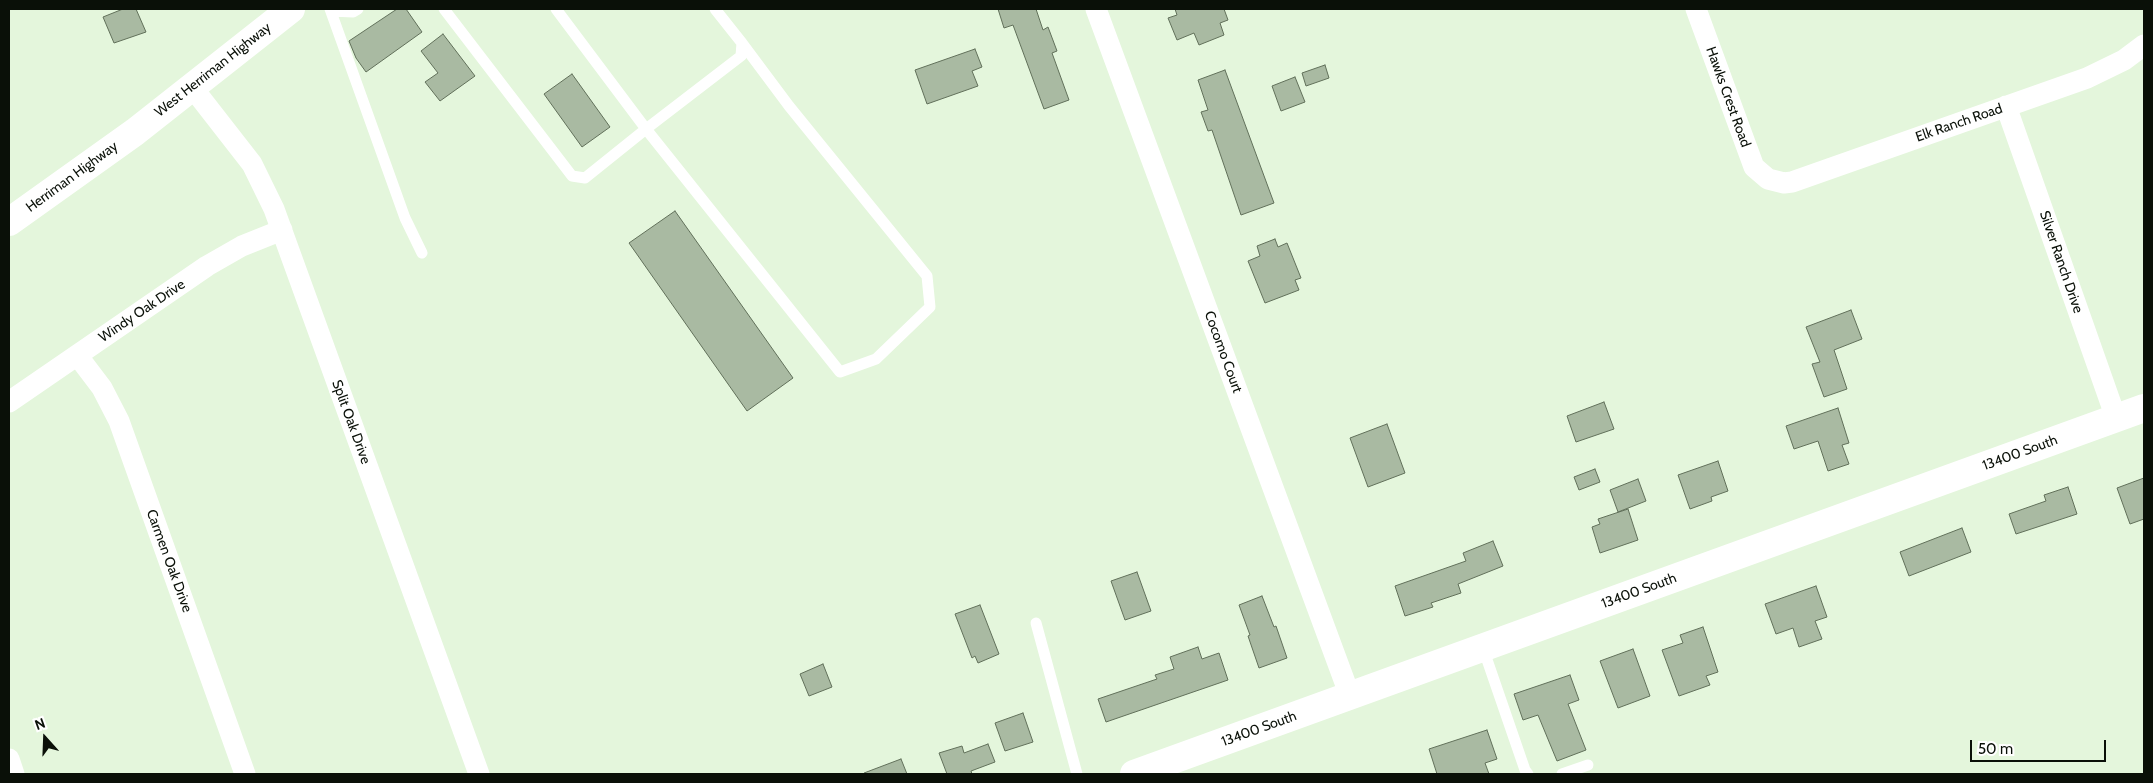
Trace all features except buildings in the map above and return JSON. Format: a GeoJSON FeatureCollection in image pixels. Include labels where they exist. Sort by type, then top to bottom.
{"type":"FeatureCollection","features":[{"type":"Feature","properties":{"kind":"street","name":"West Herriman Highway"},"geometry":{"type":"LineString","coordinates":[[135,132],[290,9]]}},
{"type":"Feature","properties":{"kind":"street","name":"Cocomo Court"},"geometry":{"type":"LineString","coordinates":[[1096,9],[1350,696]]}},
{"type":"Feature","properties":{"kind":"street","name":"Hawks Crest Road"},"geometry":{"type":"LineString","coordinates":[[1696,9],[1751,159],[1760,174],[1768,179]]}},
{"type":"Feature","properties":{"kind":"street","name":"Elk Ranch Road"},"geometry":{"type":"LineString","coordinates":[[1768,179],[1776,182],[1792,182],[2006,106],[2106,70],[2144,45]]}},
{"type":"Feature","properties":{"kind":"street","name":"Split Oak Drive"},"geometry":{"type":"LineString","coordinates":[[192,87],[252,164],[268,196],[479,774]]}},
{"type":"Feature","properties":{"kind":"street","name":"Silver Ranch Drive"},"geometry":{"type":"LineString","coordinates":[[2006,106],[2116,418]]}},
{"type":"Feature","properties":{"kind":"street","name":"Herriman Highway"},"geometry":{"type":"LineString","coordinates":[[9,222],[135,132]]}},
{"type":"Feature","properties":{"kind":"street","name":"Windy Oak Drive"},"geometry":{"type":"LineString","coordinates":[[9,402],[224,255],[282,230]]}},
{"type":"Feature","properties":{"kind":"street","name":"Carmen Oak Drive"},"geometry":{"type":"LineString","coordinates":[[77,355],[102,388],[120,421],[245,774]]}},
{"type":"Feature","properties":{"kind":"street","name":"13400 South"},"geometry":{"type":"LineString","coordinates":[[1134,774],[2144,408]]}},
{"type":"Feature","properties":{"kind":"street"},"geometry":{"type":"LineString","coordinates":[[9,759],[14,774]]}},
{"type":"Feature","properties":{"kind":"lane"},"geometry":{"type":"LineString","coordinates":[[358,9],[352,12],[331,10],[405,218],[422,254]]}},
{"type":"Feature","properties":{"kind":"lane"},"geometry":{"type":"LineString","coordinates":[[444,9],[572,176],[584,178],[740,56],[742,43]]}},
{"type":"Feature","properties":{"kind":"lane"},"geometry":{"type":"LineString","coordinates":[[556,9],[646,129],[840,372],[876,359],[930,306],[927,276],[789,106],[715,9]]}},
{"type":"Feature","properties":{"kind":"lane"},"geometry":{"type":"LineString","coordinates":[[1036,623],[1077,774]]}},
{"type":"Feature","properties":{"kind":"lane"},"geometry":{"type":"LineString","coordinates":[[1483,648],[1528,774]]}},
{"type":"Feature","properties":{"kind":"lane"},"geometry":{"type":"LineString","coordinates":[[1562,774],[1588,765]]}}]}
